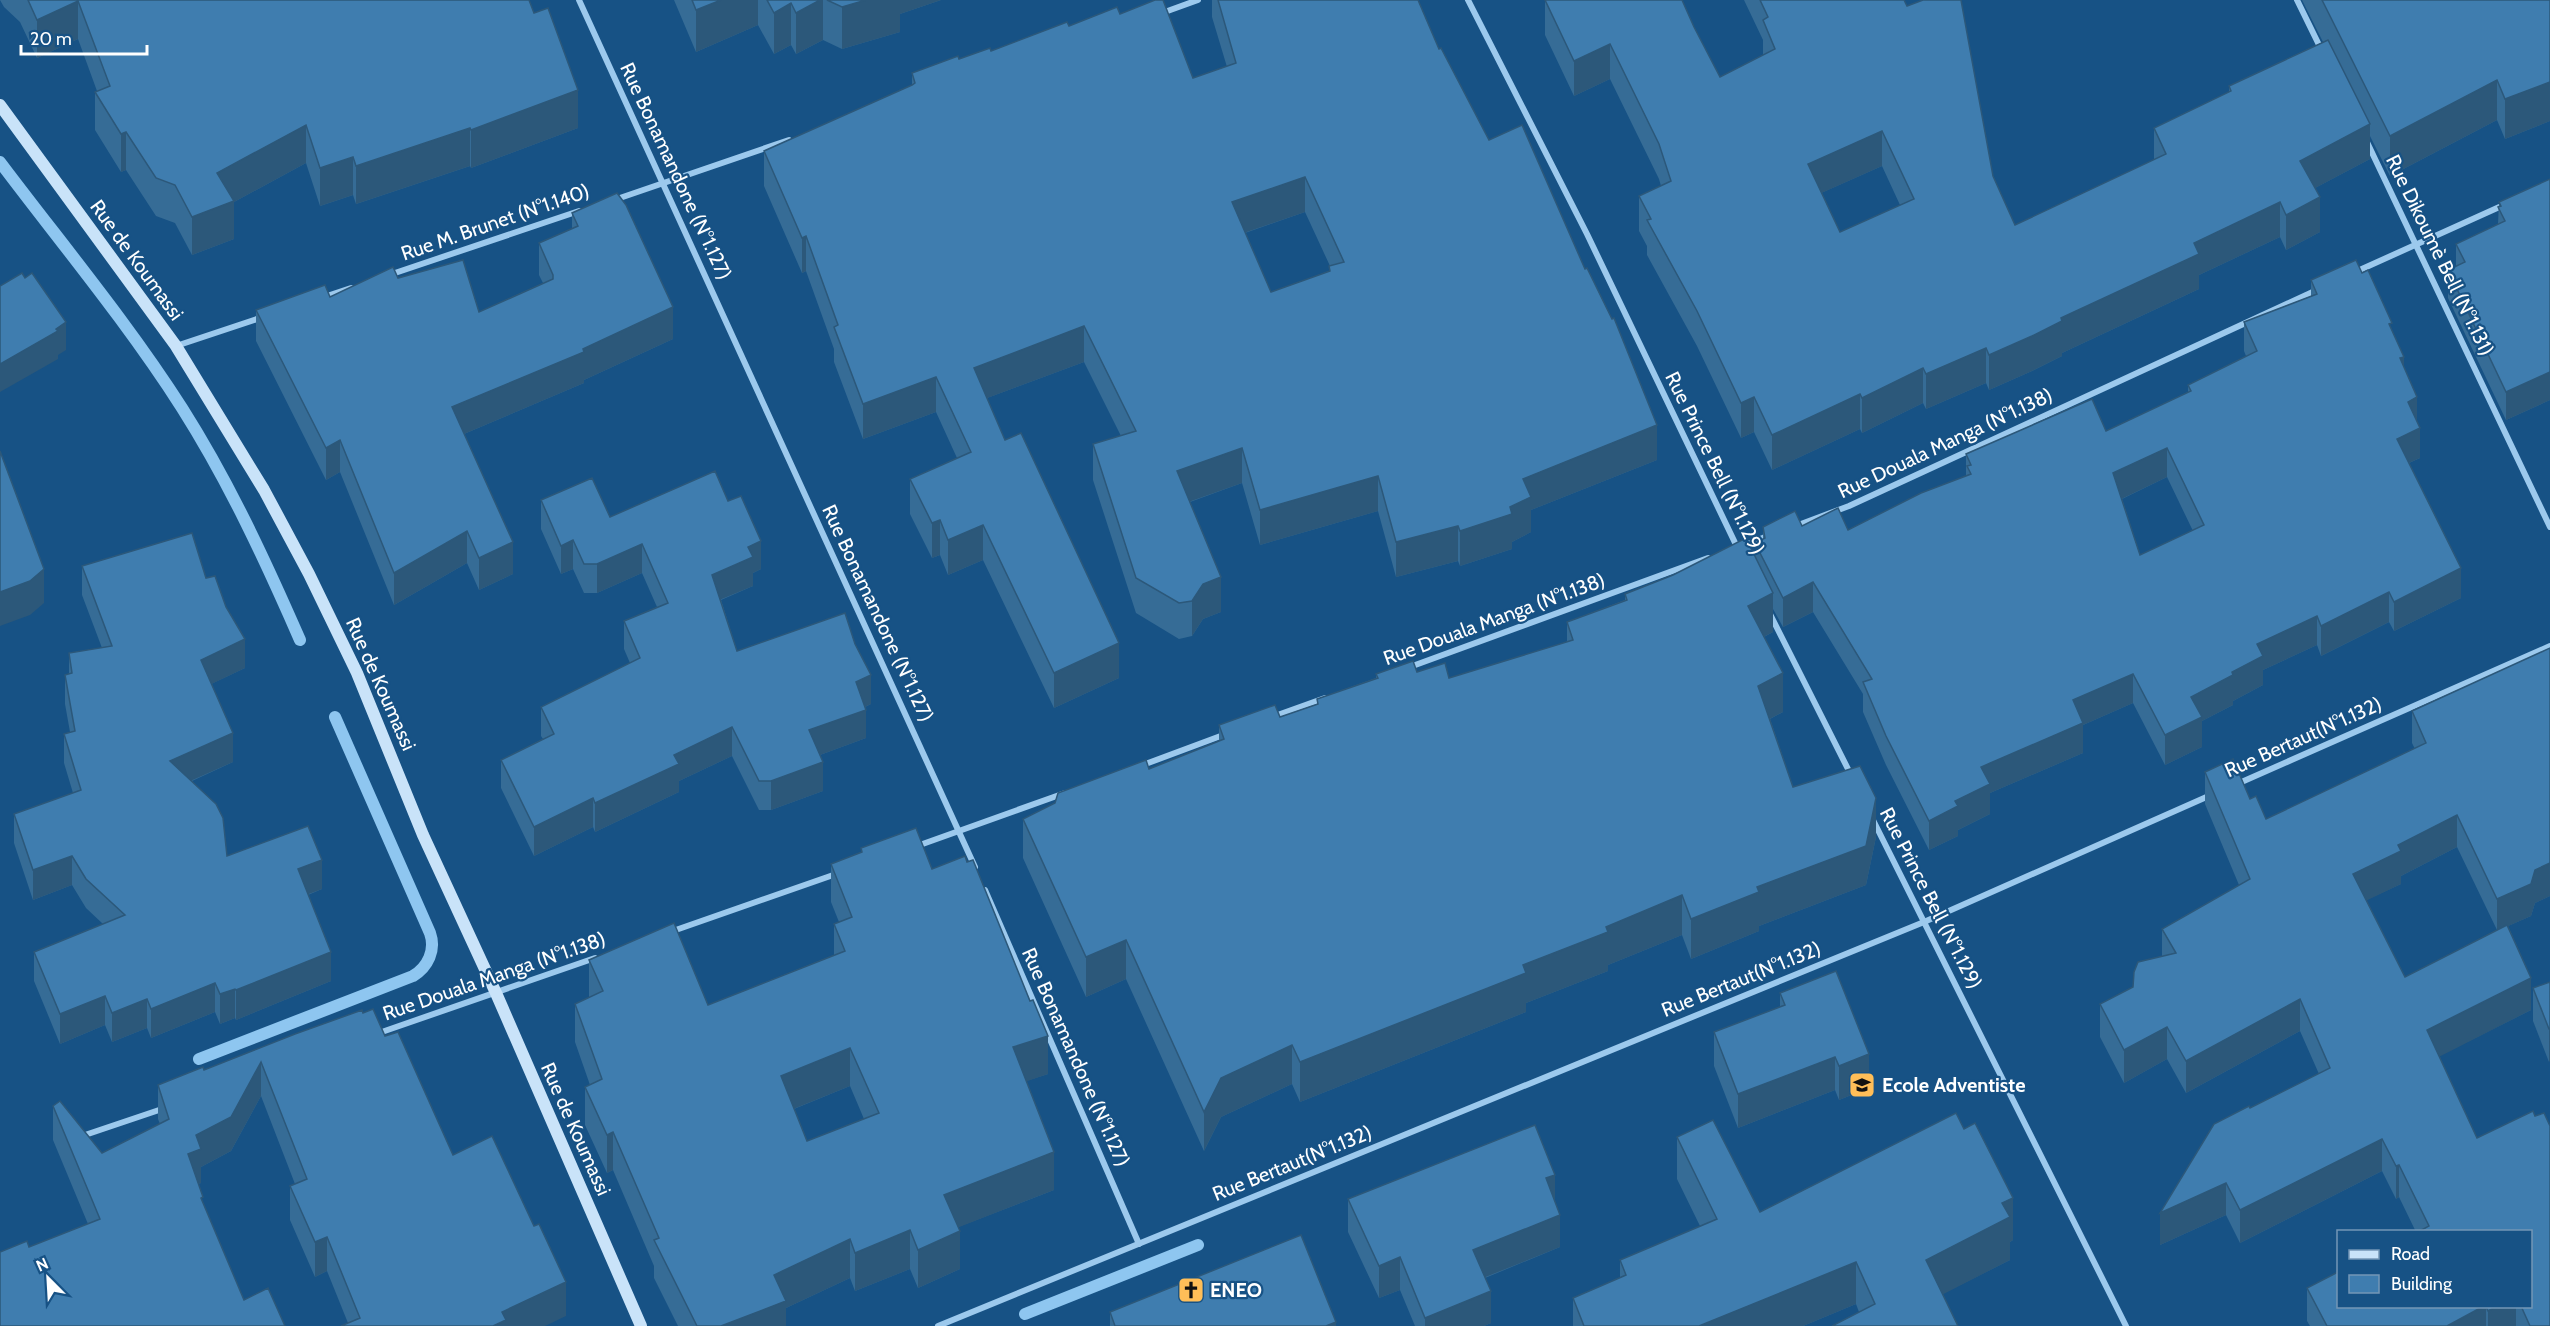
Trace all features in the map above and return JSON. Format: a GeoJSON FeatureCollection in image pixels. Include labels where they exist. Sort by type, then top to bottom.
{"type":"FeatureCollection","features":[{"type":"Feature","properties":{"kind":"main road","name":"Rue de Koumassi"},"geometry":{"type":"LineString","coordinates":[[0,105],[176,346],[264,490],[309,574],[357,673],[423,835],[496,993],[640,1326]]}},
{"type":"Feature","properties":{"kind":"street","name":"Rue Bonamandone (N°1.127)"},"geometry":{"type":"LineString","coordinates":[[579,0],[979,875]]}},
{"type":"Feature","properties":{"kind":"street"},"geometry":{"type":"LineString","coordinates":[[1154,15],[1198,0]]}},
{"type":"Feature","properties":{"kind":"street","name":"Rue Prince Bell (N°1.129)"},"geometry":{"type":"LineString","coordinates":[[1468,0],[1587,234],[1743,558]]}},
{"type":"Feature","properties":{"kind":"street"},"geometry":{"type":"LineString","coordinates":[[2297,0],[2323,53]]}},
{"type":"Feature","properties":{"kind":"street","name":"Rue M. Brunet (N°1.140)"},"geometry":{"type":"LineString","coordinates":[[607,202],[797,137]]}},
{"type":"Feature","properties":{"kind":"street","name":"Rue Dikoumè Bell (N°1.131)"},"geometry":{"type":"LineString","coordinates":[[2365,138],[2550,526]]}},
{"type":"Feature","properties":{"kind":"street"},"geometry":{"type":"LineString","coordinates":[[2342,278],[2509,203]]}},
{"type":"Feature","properties":{"kind":"street","name":"Rue M. Brunet (N°1.140)"},"geometry":{"type":"LineString","coordinates":[[380,278],[584,210]]}},
{"type":"Feature","properties":{"kind":"street"},"geometry":{"type":"LineString","coordinates":[[312,301],[358,286]]}},
{"type":"Feature","properties":{"kind":"street","name":"Rue Douala Manga (N°1.138)"},"geometry":{"type":"LineString","coordinates":[[1726,552],[1849,506],[2321,288]]}},
{"type":"Feature","properties":{"kind":"street"},"geometry":{"type":"LineString","coordinates":[[176,346],[267,316]]}},
{"type":"Feature","properties":{"kind":"street","name":"Rue Douala Manga (N°1.138)"},"geometry":{"type":"LineString","coordinates":[[1399,671],[1715,556]]}},
{"type":"Feature","properties":{"kind":"street"},"geometry":{"type":"LineString","coordinates":[[1769,612],[1855,783]]}},
{"type":"Feature","properties":{"kind":"street","name":"Rue Bertaut(N°1.132)"},"geometry":{"type":"LineString","coordinates":[[2232,786],[2550,646]]}},
{"type":"Feature","properties":{"kind":"street"},"geometry":{"type":"LineString","coordinates":[[1264,720],[1331,696]]}},
{"type":"Feature","properties":{"kind":"street"},"geometry":{"type":"LineString","coordinates":[[1129,770],[1230,733]]}},
{"type":"Feature","properties":{"kind":"street"},"geometry":{"type":"LineString","coordinates":[[914,847],[1072,790]]}},
{"type":"Feature","properties":{"kind":"street","name":"Rue Bertaut(N°1.132)"},"geometry":{"type":"LineString","coordinates":[[938,1326],[1924,922],[2221,791]]}},
{"type":"Feature","properties":{"kind":"street","name":"Rue Prince Bell (N°1.129)"},"geometry":{"type":"LineString","coordinates":[[1871,815],[2126,1326]]}},
{"type":"Feature","properties":{"kind":"street"},"geometry":{"type":"LineString","coordinates":[[665,934],[846,871]]}},
{"type":"Feature","properties":{"kind":"street","name":"Rue Bonamandone (N°1.127)"},"geometry":{"type":"LineString","coordinates":[[983,885],[1139,1244]]}},
{"type":"Feature","properties":{"kind":"street","name":"Rue Douala Manga (N°1.138)"},"geometry":{"type":"LineString","coordinates":[[373,1035],[597,957]]}},
{"type":"Feature","properties":{"kind":"street"},"geometry":{"type":"LineString","coordinates":[[82,1136],[171,1105]]}},
{"type":"Feature","properties":{"kind":"building"},"geometry":{"type":"Polygon","coordinates":[[[28,0],[529,0],[534,13],[548,8],[578,90],[471,130],[470,128],[356,166],[353,157],[320,168],[306,125],[217,173],[234,201],[192,217],[175,185],[156,178],[126,132],[121,134],[95,92],[110,86],[78,1],[37,20],[28,0]]]}},
{"type":"Feature","properties":{"kind":"building"},"geometry":{"type":"Polygon","coordinates":[[[692,0],[721,0],[696,10],[692,0]]]}},
{"type":"Feature","properties":{"kind":"building"},"geometry":{"type":"Polygon","coordinates":[[[767,0],[820,0],[796,13],[791,3],[774,13],[767,0]]]}},
{"type":"Feature","properties":{"kind":"building"},"geometry":{"type":"Polygon","coordinates":[[[827,0],[866,0],[842,7],[827,0]]]}},
{"type":"Feature","properties":{"kind":"building"},"geometry":{"type":"Polygon","coordinates":[[[1155,0],[1163,0],[1193,78],[1236,63],[1218,0],[1418,0],[1439,49],[1441,48],[1489,140],[1522,125],[1585,269],[1587,268],[1612,319],[1614,318],[1657,425],[1523,479],[1531,497],[1510,507],[1512,514],[1460,531],[1458,526],[1396,542],[1378,476],[1260,510],[1242,448],[1177,471],[1221,577],[1203,584],[1192,601],[1179,603],[1136,578],[1093,444],[1136,431],[1084,326],[974,368],[1005,440],[1021,433],[1119,643],[1054,673],[983,525],[948,540],[940,520],[932,523],[910,479],[971,452],[936,377],[863,404],[834,327],[838,325],[806,236],[802,238],[764,151],[912,85],[915,83],[912,73],[958,56],[959,59],[990,48],[991,51],[1067,22],[1069,26],[1117,7],[1120,14],[1155,0]],[[1305,177],[1232,202],[1271,292],[1330,271],[1329,266],[1344,262],[1305,177]]]}},
{"type":"Feature","properties":{"kind":"building"},"geometry":{"type":"Polygon","coordinates":[[[1545,0],[1682,0],[1720,77],[1775,49],[1763,20],[1768,17],[1760,0],[1904,0],[1907,6],[1923,0],[1961,0],[1993,176],[2015,225],[2166,154],[2154,128],[2231,91],[2229,86],[2328,40],[2370,124],[2300,161],[2320,197],[2286,215],[2280,202],[2194,243],[2199,254],[2061,318],[2062,321],[2032,336],[1989,355],[1986,348],[1926,374],[1923,368],[1862,398],[1860,394],[1772,435],[1754,397],[1741,403],[1697,311],[1647,220],[1651,219],[1639,196],[1671,181],[1659,144],[1610,44],[1574,61],[1545,0]],[[1882,131],[1808,164],[1840,232],[1914,199],[1882,131]]]}},
{"type":"Feature","properties":{"kind":"building"},"geometry":{"type":"Polygon","coordinates":[[[2322,0],[2550,0],[2550,82],[2505,99],[2497,80],[2390,136],[2322,0]]]}},
{"type":"Feature","properties":{"kind":"building"},"geometry":{"type":"Polygon","coordinates":[[[2550,179],[2550,372],[2506,392],[2448,270],[2465,262],[2456,244],[2505,221],[2498,207],[2501,206],[2499,202],[2550,179]]]}},
{"type":"Feature","properties":{"kind":"building"},"geometry":{"type":"Polygon","coordinates":[[[617,193],[626,205],[673,307],[583,349],[584,352],[452,407],[513,542],[479,558],[467,531],[394,573],[340,440],[326,448],[256,310],[325,285],[330,297],[393,267],[398,278],[463,260],[479,312],[553,279],[539,243],[578,226],[572,213],[617,193]]]}},
{"type":"Feature","properties":{"kind":"building"},"geometry":{"type":"Polygon","coordinates":[[[2356,260],[2362,273],[2368,270],[2392,323],[2389,324],[2404,357],[2400,358],[2417,397],[2408,402],[2420,428],[2397,439],[2461,568],[2394,602],[2389,592],[2321,626],[2317,616],[2257,644],[2263,656],[2191,697],[2202,717],[2165,735],[2133,674],[2073,700],[2083,723],[1981,767],[1990,784],[1955,801],[1958,806],[1929,821],[1886,736],[1863,682],[1872,679],[1813,582],[1783,598],[1755,543],[1765,538],[1763,527],[1795,511],[1802,526],[1838,508],[1848,530],[1921,493],[1971,474],[1967,466],[1971,465],[1966,454],[2092,399],[2106,431],[2191,391],[2188,385],[2257,351],[2244,322],[2317,294],[2311,280],[2356,260]],[[2167,448],[2113,473],[2140,555],[2204,525],[2167,448]]]}},
{"type":"Feature","properties":{"kind":"building"},"geometry":{"type":"Polygon","coordinates":[[[22,273],[25,278],[32,273],[66,322],[56,329],[58,331],[0,364],[0,286],[22,273]]]}},
{"type":"Feature","properties":{"kind":"building"},"geometry":{"type":"Polygon","coordinates":[[[0,451],[44,569],[30,581],[0,592],[0,451]]]}},
{"type":"Feature","properties":{"kind":"building"},"geometry":{"type":"Polygon","coordinates":[[[715,471],[728,501],[741,496],[761,541],[748,547],[753,557],[712,575],[737,651],[845,613],[855,644],[871,675],[856,682],[866,710],[809,730],[823,762],[771,781],[759,781],[732,727],[674,755],[679,764],[595,803],[593,798],[534,827],[501,760],[554,734],[541,707],[640,658],[624,621],[668,603],[642,544],[597,564],[584,564],[573,540],[561,546],[541,500],[592,478],[610,517],[715,471]]]}},
{"type":"Feature","properties":{"kind":"building"},"geometry":{"type":"Polygon","coordinates":[[[192,533],[206,578],[215,576],[226,607],[245,639],[201,660],[233,733],[170,761],[216,804],[223,818],[227,856],[308,826],[322,860],[298,869],[331,952],[236,990],[220,994],[215,983],[151,1009],[147,999],[112,1013],[105,996],[60,1014],[34,952],[125,915],[86,879],[72,856],[33,870],[14,814],[81,790],[64,734],[75,731],[65,675],[72,673],[69,653],[112,646],[82,566],[192,533]]]}},
{"type":"Feature","properties":{"kind":"building"},"geometry":{"type":"Polygon","coordinates":[[[1746,538],[1773,593],[1748,606],[1783,673],[1758,686],[1793,787],[1860,766],[1876,798],[1866,846],[1757,887],[1759,892],[1691,919],[1682,895],[1606,927],[1608,932],[1523,965],[1526,973],[1300,1062],[1292,1045],[1221,1078],[1204,1112],[1126,940],[1086,957],[1023,819],[1055,803],[1058,793],[1146,760],[1149,769],[1224,739],[1219,725],[1275,705],[1280,717],[1318,704],[1317,699],[1378,678],[1376,674],[1413,661],[1417,672],[1445,663],[1449,678],[1573,640],[1567,622],[1627,600],[1625,594],[1673,575],[1746,538]]]}},
{"type":"Feature","properties":{"kind":"building"},"geometry":{"type":"Polygon","coordinates":[[[2550,648],[2550,863],[2535,870],[2531,884],[2497,899],[2457,815],[2398,845],[2401,851],[2353,874],[2405,977],[2507,925],[2531,978],[2427,1030],[2477,1138],[2533,1111],[2535,1116],[2544,1113],[2550,1126],[2550,1326],[2530,1326],[2522,1308],[2532,1308],[2532,1230],[2422,1230],[2429,1226],[2399,1165],[2396,1166],[2382,1139],[2240,1210],[2226,1183],[2160,1213],[2214,1124],[2330,1068],[2300,999],[2186,1061],[2167,1027],[2124,1050],[2100,1004],[2133,987],[2134,972],[2138,962],[2176,953],[2162,929],[2250,879],[2205,772],[2233,759],[2250,799],[2256,796],[2266,819],[2426,743],[2412,711],[2550,648]]]}},
{"type":"Feature","properties":{"kind":"building"},"geometry":{"type":"Polygon","coordinates":[[[916,828],[932,869],[965,856],[967,862],[973,860],[1030,1001],[1033,1000],[1048,1036],[1013,1047],[1054,1152],[944,1195],[960,1231],[918,1250],[910,1230],[855,1253],[850,1239],[774,1275],[786,1301],[721,1326],[697,1326],[654,1240],[659,1238],[613,1132],[607,1135],[585,1087],[602,1079],[575,1004],[603,991],[589,960],[674,923],[708,1005],[845,951],[834,924],[852,917],[831,864],[862,852],[861,848],[916,828]],[[850,1048],[781,1076],[807,1141],[879,1113],[850,1048]]]}},
{"type":"Feature","properties":{"kind":"building"},"geometry":{"type":"Polygon","coordinates":[[[1836,971],[1869,1054],[1839,1066],[1835,1057],[1738,1094],[1714,1032],[1785,1005],[1780,993],[1836,971]]]}},
{"type":"Feature","properties":{"kind":"building"},"geometry":{"type":"Polygon","coordinates":[[[2550,982],[2550,1029],[2549,1029],[2533,988],[2550,982]]]}},
{"type":"Feature","properties":{"kind":"building"},"geometry":{"type":"Polygon","coordinates":[[[373,1009],[385,1036],[398,1032],[453,1155],[492,1136],[534,1226],[539,1224],[566,1282],[502,1312],[506,1320],[493,1326],[341,1326],[360,1318],[327,1237],[315,1242],[290,1186],[307,1179],[261,1062],[231,1117],[196,1135],[201,1149],[188,1154],[203,1197],[201,1198],[244,1300],[268,1288],[285,1326],[0,1326],[0,1252],[27,1241],[29,1247],[100,1219],[53,1106],[60,1101],[102,1153],[169,1119],[158,1085],[362,1010],[363,1013],[373,1009]]]}},
{"type":"Feature","properties":{"kind":"building"},"geometry":{"type":"Polygon","coordinates":[[[1956,1113],[1964,1129],[1975,1123],[2013,1198],[2002,1203],[2010,1217],[1926,1260],[1958,1326],[1832,1326],[1875,1304],[1856,1262],[1699,1326],[1584,1326],[1573,1298],[1626,1275],[1620,1260],[1717,1219],[1677,1137],[1713,1120],[1760,1212],[1956,1113]]]}},
{"type":"Feature","properties":{"kind":"building"},"geometry":{"type":"Polygon","coordinates":[[[1535,1125],[1555,1175],[1546,1178],[1560,1215],[1473,1250],[1491,1291],[1425,1318],[1400,1257],[1379,1266],[1348,1199],[1535,1125]]]}},
{"type":"Feature","properties":{"kind":"building"},"geometry":{"type":"Polygon","coordinates":[[[1301,1235],[1336,1322],[1326,1326],[1115,1326],[1110,1312],[1301,1235]]]}},
{"type":"Feature","properties":{"kind":"building"},"geometry":{"type":"Polygon","coordinates":[[[2337,1273],[2337,1308],[2480,1308],[2447,1326],[2327,1326],[2307,1288],[2337,1273]]]}},
{"type":"Feature","properties":{"kind":"waterway"},"geometry":{"type":"LineString","coordinates":[[0,162],[116,314],[182,408],[246,522],[300,640]]}},
{"type":"Feature","properties":{"kind":"waterway"},"geometry":{"type":"LineString","coordinates":[[199,1059],[413,976],[427,963],[432,946],[430,933],[335,717]]}},
{"type":"Feature","properties":{"kind":"waterway"},"geometry":{"type":"LineString","coordinates":[[1025,1314],[1198,1245]]}},
{"type":"Feature","properties":{"kind":"place","name":"Ecole Adventiste"},"geometry":{"type":"Point","coordinates":[1862,1085]}},
{"type":"Feature","properties":{"kind":"place","name":"ENEO"},"geometry":{"type":"Point","coordinates":[1191,1290]}}]}
